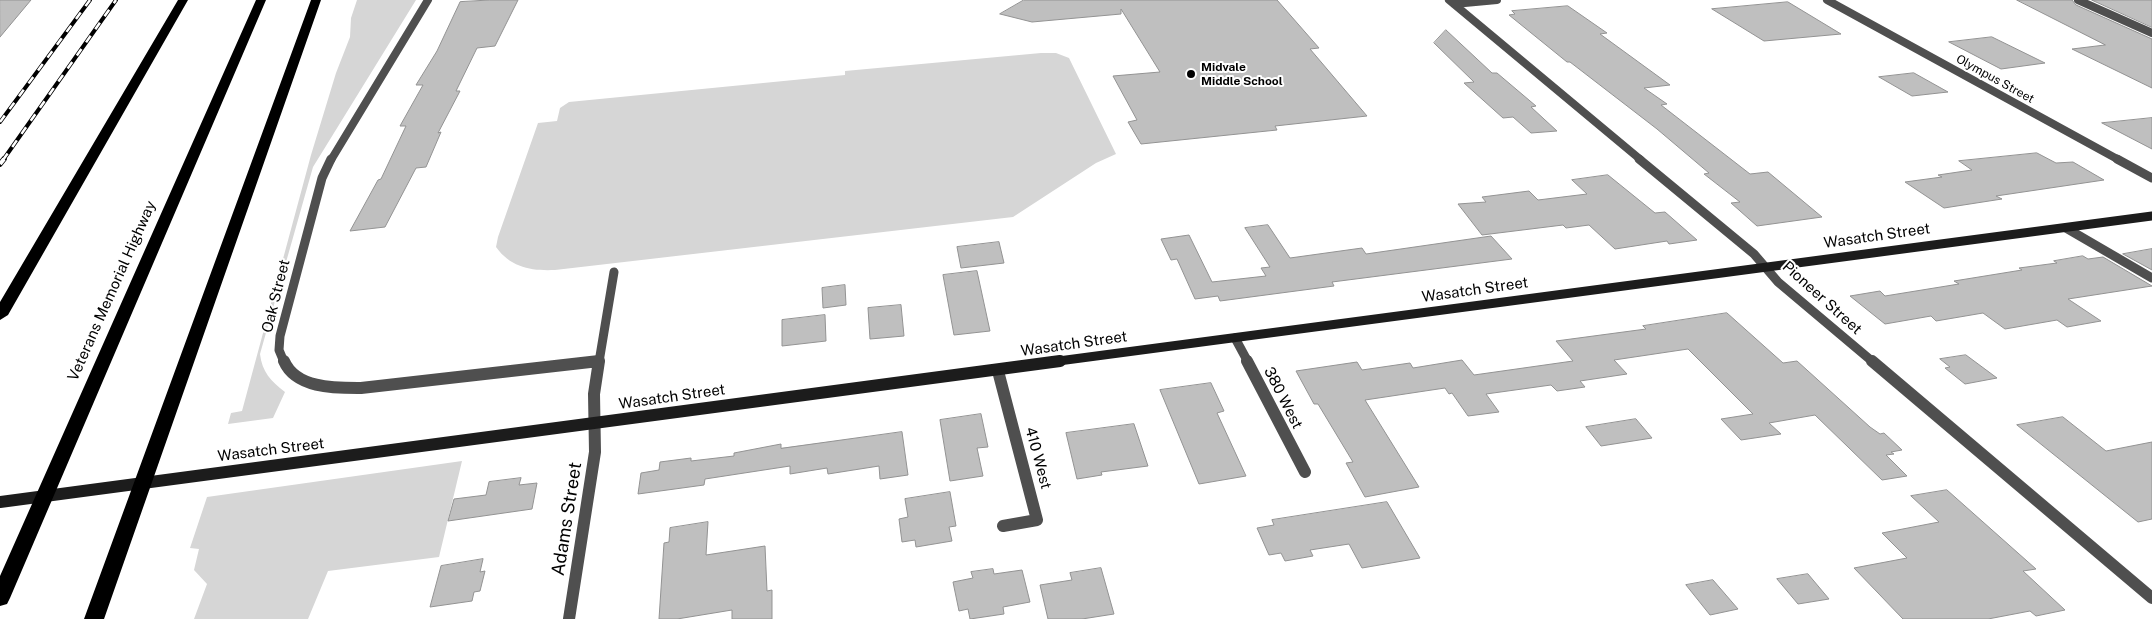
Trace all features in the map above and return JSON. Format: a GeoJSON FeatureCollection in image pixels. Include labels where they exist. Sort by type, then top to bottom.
{"type":"FeatureCollection","features":[{"type":"Feature","properties":{"kind":"highway"},"geometry":{"type":"LineString","coordinates":[[0,315],[183,0]]}},
{"type":"Feature","properties":{"kind":"highway","name":"Veterans Memorial Highway"},"geometry":{"type":"LineString","coordinates":[[3,591],[261,0]]}},
{"type":"Feature","properties":{"kind":"highway"},"geometry":{"type":"LineString","coordinates":[[94,619],[316,0]]}},
{"type":"Feature","properties":{"kind":"street","name":"Oak Street"},"geometry":{"type":"LineString","coordinates":[[428,0],[328,164],[322,178],[282,326],[279,352],[287,370],[309,383],[340,389],[374,388],[600,361]]}},
{"type":"Feature","properties":{"kind":"street"},"geometry":{"type":"LineString","coordinates":[[1452,2],[1497,0]]}},
{"type":"Feature","properties":{"kind":"street","name":"Olympus Street"},"geometry":{"type":"LineString","coordinates":[[1827,0],[2152,178]]}},
{"type":"Feature","properties":{"kind":"street"},"geometry":{"type":"LineString","coordinates":[[2078,0],[2152,33]]}},
{"type":"Feature","properties":{"kind":"street","name":"Pioneer Street"},"geometry":{"type":"LineString","coordinates":[[1452,2],[1754,254],[1778,282],[2152,598]]}},
{"type":"Feature","properties":{"kind":"street","name":"Wasatch Street"},"geometry":{"type":"LineString","coordinates":[[0,502],[2152,216]]}},
{"type":"Feature","properties":{"kind":"street"},"geometry":{"type":"LineString","coordinates":[[2066,228],[2152,278]]}},
{"type":"Feature","properties":{"kind":"street"},"geometry":{"type":"LineString","coordinates":[[594,424],[594,394],[614,272]]}},
{"type":"Feature","properties":{"kind":"street","name":"380 West"},"geometry":{"type":"LineString","coordinates":[[1236,338],[1305,472]]}},
{"type":"Feature","properties":{"kind":"street","name":"410 West"},"geometry":{"type":"LineString","coordinates":[[998,370],[1037,520],[1003,526]]}},
{"type":"Feature","properties":{"kind":"street","name":"Adams Street"},"geometry":{"type":"LineString","coordinates":[[569,619],[595,452],[594,424]]}},
{"type":"Feature","properties":{"kind":"shaded area"},"geometry":{"type":"Polygon","coordinates":[[[357,0],[416,0],[313,167],[260,354],[268,376],[285,392],[273,418],[228,424],[231,413],[242,411],[311,155],[336,73],[350,37],[351,18],[357,0]]]}},
{"type":"Feature","properties":{"kind":"shaded area"},"geometry":{"type":"Polygon","coordinates":[[[1056,53],[1069,58],[1116,154],[1096,163],[1013,217],[555,270],[530,269],[515,264],[508,260],[496,247],[538,123],[557,121],[560,108],[569,102],[845,75],[845,71],[1056,53]]]}},
{"type":"Feature","properties":{"kind":"shaded area"},"geometry":{"type":"Polygon","coordinates":[[[462,461],[439,557],[328,571],[308,619],[194,619],[207,584],[194,570],[199,549],[190,548],[207,497],[462,461]]]}},
{"type":"Feature","properties":{"kind":"building"},"geometry":{"type":"Polygon","coordinates":[[[0,0],[31,0],[0,37],[0,0]]]}},
{"type":"Feature","properties":{"kind":"building"},"geometry":{"type":"Polygon","coordinates":[[[518,0],[495,46],[477,48],[456,91],[460,91],[438,133],[441,132],[426,167],[416,168],[385,227],[350,231],[378,180],[381,179],[406,126],[400,126],[423,85],[416,85],[437,51],[460,2],[518,0]]]}},
{"type":"Feature","properties":{"kind":"building","name":"Midvale Middle School"},"geometry":{"type":"Polygon","coordinates":[[[1024,0],[1277,0],[1319,48],[1310,49],[1367,116],[1275,126],[1277,130],[1141,144],[1128,122],[1137,120],[1113,76],[1160,72],[1121,9],[1121,14],[1032,22],[1000,14],[1024,0]]]}},
{"type":"Feature","properties":{"kind":"building"},"geometry":{"type":"Polygon","coordinates":[[[2017,0],[2072,0],[2076,5],[2152,39],[2152,88],[2072,49],[2105,45],[2017,0]]]}},
{"type":"Feature","properties":{"kind":"building"},"geometry":{"type":"Polygon","coordinates":[[[2092,0],[2152,0],[2152,27],[2092,0]]]}},
{"type":"Feature","properties":{"kind":"building"},"geometry":{"type":"Polygon","coordinates":[[[1788,2],[1841,34],[1764,41],[1712,9],[1788,2]]]}},
{"type":"Feature","properties":{"kind":"building"},"geometry":{"type":"Polygon","coordinates":[[[1568,6],[1607,33],[1600,34],[1670,85],[1644,88],[1667,104],[1661,105],[1750,174],[1768,172],[1822,217],[1757,226],[1731,203],[1740,202],[1704,174],[1709,173],[1657,129],[1570,62],[1567,62],[1509,15],[1515,14],[1512,11],[1568,6]]]}},
{"type":"Feature","properties":{"kind":"building"},"geometry":{"type":"Polygon","coordinates":[[[1446,30],[1492,73],[1497,73],[1536,106],[1531,107],[1557,131],[1531,133],[1513,117],[1503,118],[1464,83],[1474,82],[1434,43],[1446,30]]]}},
{"type":"Feature","properties":{"kind":"building"},"geometry":{"type":"Polygon","coordinates":[[[1992,37],[2045,63],[2001,69],[1949,42],[1992,37]]]}},
{"type":"Feature","properties":{"kind":"building"},"geometry":{"type":"Polygon","coordinates":[[[1914,73],[1948,92],[1912,96],[1879,77],[1914,73]]]}},
{"type":"Feature","properties":{"kind":"building"},"geometry":{"type":"Polygon","coordinates":[[[2152,118],[2152,149],[2102,123],[2152,118]]]}},
{"type":"Feature","properties":{"kind":"building"},"geometry":{"type":"Polygon","coordinates":[[[2037,153],[2056,163],[2073,162],[2104,180],[1996,196],[2002,199],[1944,208],[1905,182],[1942,177],[1938,175],[1972,170],[1959,161],[2037,153]]]}},
{"type":"Feature","properties":{"kind":"building"},"geometry":{"type":"Polygon","coordinates":[[[1608,175],[1655,213],[1665,212],[1697,240],[1669,244],[1667,241],[1615,249],[1589,225],[1566,228],[1563,225],[1482,235],[1458,204],[1486,202],[1482,197],[1529,191],[1538,200],[1587,194],[1572,180],[1608,175]]]}},
{"type":"Feature","properties":{"kind":"building"},"geometry":{"type":"Polygon","coordinates":[[[1268,225],[1290,258],[1362,248],[1366,254],[1491,236],[1512,259],[1332,282],[1334,286],[1220,301],[1218,296],[1195,299],[1177,259],[1171,260],[1161,239],[1189,235],[1212,282],[1266,276],[1261,268],[1270,267],[1245,228],[1268,225]]]}},
{"type":"Feature","properties":{"kind":"building"},"geometry":{"type":"Polygon","coordinates":[[[999,242],[1004,263],[961,268],[957,247],[999,242]]]}},
{"type":"Feature","properties":{"kind":"building"},"geometry":{"type":"Polygon","coordinates":[[[2152,249],[2152,270],[2123,254],[2152,249]]]}},
{"type":"Feature","properties":{"kind":"building"},"geometry":{"type":"Polygon","coordinates":[[[2083,256],[2088,259],[2103,257],[2152,286],[2068,299],[2101,321],[2067,327],[2057,320],[2005,329],[1983,313],[1936,321],[1931,316],[1885,324],[1850,296],[1880,291],[1885,296],[1959,284],[1954,281],[2022,270],[2019,268],[2057,263],[2054,261],[2083,256]]]}},
{"type":"Feature","properties":{"kind":"building"},"geometry":{"type":"Polygon","coordinates":[[[977,271],[990,331],[954,335],[943,275],[977,271]]]}},
{"type":"Feature","properties":{"kind":"building"},"geometry":{"type":"Polygon","coordinates":[[[845,285],[846,305],[823,308],[822,288],[845,285]]]}},
{"type":"Feature","properties":{"kind":"building"},"geometry":{"type":"Polygon","coordinates":[[[901,305],[904,336],[870,339],[868,308],[901,305]]]}},
{"type":"Feature","properties":{"kind":"building"},"geometry":{"type":"Polygon","coordinates":[[[1727,313],[1783,363],[1797,361],[1870,427],[1880,434],[1884,433],[1902,450],[1886,455],[1907,476],[1882,480],[1815,415],[1769,423],[1781,434],[1741,440],[1721,419],[1753,414],[1688,349],[1614,360],[1627,374],[1580,381],[1585,387],[1557,391],[1551,385],[1486,394],[1499,412],[1468,416],[1452,393],[1449,394],[1445,388],[1365,400],[1419,487],[1365,497],[1346,463],[1353,462],[1318,404],[1314,404],[1296,371],[1357,362],[1362,370],[1410,363],[1413,368],[1462,360],[1474,375],[1573,361],[1556,341],[1646,329],[1643,326],[1727,313]]]}},
{"type":"Feature","properties":{"kind":"building"},"geometry":{"type":"Polygon","coordinates":[[[825,315],[826,341],[782,346],[782,320],[825,315]]]}},
{"type":"Feature","properties":{"kind":"building"},"geometry":{"type":"Polygon","coordinates":[[[1966,355],[1997,378],[1965,384],[1945,368],[1950,367],[1940,359],[1966,355]]]}},
{"type":"Feature","properties":{"kind":"building"},"geometry":{"type":"Polygon","coordinates":[[[1211,383],[1224,411],[1217,413],[1246,476],[1199,484],[1160,390],[1211,383]]]}},
{"type":"Feature","properties":{"kind":"building"},"geometry":{"type":"Polygon","coordinates":[[[981,414],[988,447],[977,448],[983,476],[950,481],[940,420],[981,414]]]}},
{"type":"Feature","properties":{"kind":"building"},"geometry":{"type":"Polygon","coordinates":[[[2063,417],[2106,451],[2152,442],[2152,519],[2138,522],[2017,425],[2063,417]]]}},
{"type":"Feature","properties":{"kind":"building"},"geometry":{"type":"Polygon","coordinates":[[[1636,419],[1652,438],[1601,446],[1586,427],[1636,419]]]}},
{"type":"Feature","properties":{"kind":"building"},"geometry":{"type":"Polygon","coordinates":[[[1134,424],[1148,466],[1101,472],[1102,475],[1077,479],[1066,433],[1134,424]]]}},
{"type":"Feature","properties":{"kind":"building"},"geometry":{"type":"Polygon","coordinates":[[[902,432],[908,475],[880,479],[879,466],[828,474],[827,468],[790,474],[790,466],[705,479],[704,485],[638,494],[641,473],[659,470],[660,462],[691,458],[691,461],[734,456],[734,453],[781,444],[781,448],[902,432]]]}},
{"type":"Feature","properties":{"kind":"building"},"geometry":{"type":"Polygon","coordinates":[[[521,478],[519,485],[537,483],[532,509],[448,521],[454,499],[486,495],[489,482],[521,478]]]}},
{"type":"Feature","properties":{"kind":"building"},"geometry":{"type":"Polygon","coordinates":[[[1947,490],[2036,569],[2023,571],[2065,610],[2036,616],[2030,611],[1988,619],[1903,619],[1854,568],[1907,558],[1882,533],[1939,522],[1911,496],[1947,490]]]}},
{"type":"Feature","properties":{"kind":"building"},"geometry":{"type":"Polygon","coordinates":[[[950,492],[956,526],[949,527],[952,541],[916,547],[915,540],[902,542],[899,519],[908,517],[905,499],[950,492]]]}},
{"type":"Feature","properties":{"kind":"building"},"geometry":{"type":"Polygon","coordinates":[[[1387,502],[1420,558],[1362,568],[1349,544],[1310,550],[1313,556],[1285,561],[1281,553],[1269,555],[1257,528],[1274,525],[1272,520],[1387,502]]]}},
{"type":"Feature","properties":{"kind":"building"},"geometry":{"type":"Polygon","coordinates":[[[708,522],[706,555],[765,546],[767,591],[772,590],[772,619],[732,619],[732,610],[677,619],[659,619],[664,543],[669,542],[670,528],[708,522]]]}},
{"type":"Feature","properties":{"kind":"building"},"geometry":{"type":"Polygon","coordinates":[[[483,559],[480,572],[485,571],[480,591],[474,592],[472,601],[430,607],[441,566],[483,559]]]}},
{"type":"Feature","properties":{"kind":"building"},"geometry":{"type":"Polygon","coordinates":[[[1101,568],[1114,614],[1082,619],[1048,619],[1040,585],[1072,580],[1070,573],[1101,568]]]}},
{"type":"Feature","properties":{"kind":"building"},"geometry":{"type":"Polygon","coordinates":[[[993,569],[994,574],[1022,570],[1030,602],[1003,607],[1004,614],[970,619],[968,609],[959,611],[953,582],[973,578],[971,572],[993,569]]]}},
{"type":"Feature","properties":{"kind":"building"},"geometry":{"type":"Polygon","coordinates":[[[1808,574],[1829,599],[1798,604],[1777,579],[1808,574]]]}},
{"type":"Feature","properties":{"kind":"building"},"geometry":{"type":"Polygon","coordinates":[[[1713,580],[1738,609],[1710,615],[1686,585],[1713,580]]]}},
{"type":"Feature","properties":{"kind":"railway"},"geometry":{"type":"LineString","coordinates":[[0,122],[90,0]]}},
{"type":"Feature","properties":{"kind":"railway"},"geometry":{"type":"LineString","coordinates":[[3,160],[116,0]]}},
{"type":"Feature","properties":{"kind":"railway"},"geometry":{"type":"LineString","coordinates":[[0,164],[4,159]]}},
{"type":"Feature","properties":{"kind":"place","name":"Midvale Middle School"},"geometry":{"type":"Point","coordinates":[1191,74]}}]}
